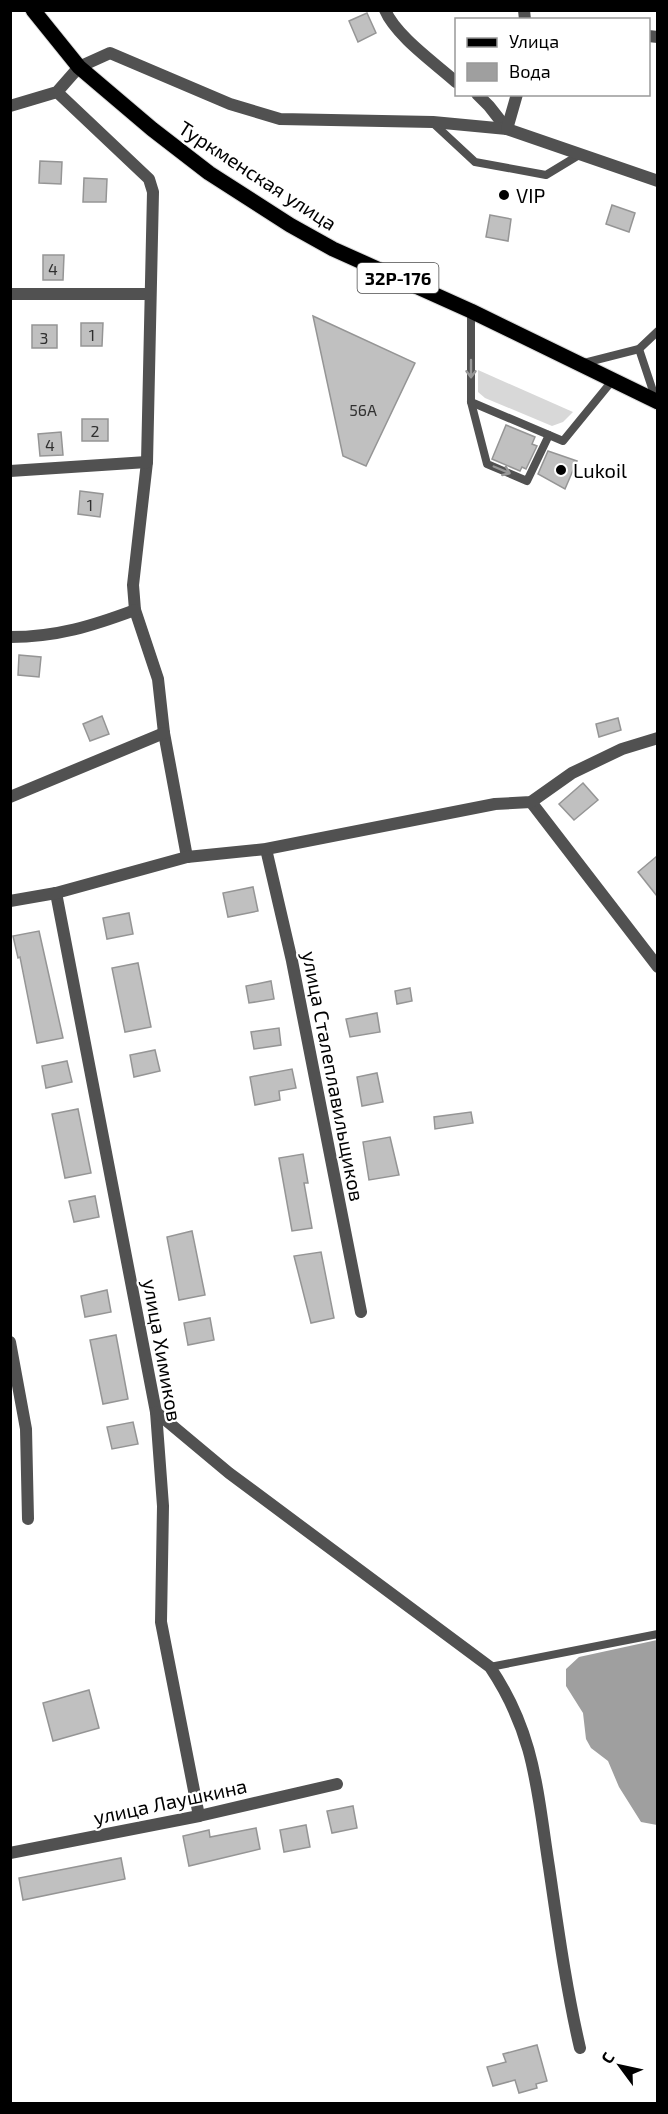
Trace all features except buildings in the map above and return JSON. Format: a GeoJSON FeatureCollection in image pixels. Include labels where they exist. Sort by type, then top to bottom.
{"type":"FeatureCollection","features":[{"type":"Feature","properties":{"kind":"main road","name":"Туркменская улица"},"geometry":{"type":"LineString","coordinates":[[33,10],[79,67],[152,129],[209,173],[290,225],[333,249],[471,311],[657,402]]}},
{"type":"Feature","properties":{"kind":"street"},"geometry":{"type":"LineString","coordinates":[[385,10],[388,18],[413,44],[455,81]]}},
{"type":"Feature","properties":{"kind":"street"},"geometry":{"type":"LineString","coordinates":[[10,106],[57,92],[79,67],[110,53],[230,104],[280,119],[433,122],[507,129],[657,181]]}},
{"type":"Feature","properties":{"kind":"street"},"geometry":{"type":"LineString","coordinates":[[57,92],[149,178],[153,206],[148,294],[147,462],[133,585],[135,610],[158,679],[164,733],[187,857]]}},
{"type":"Feature","properties":{"kind":"street"},"geometry":{"type":"LineString","coordinates":[[479,96],[507,129]]}},
{"type":"Feature","properties":{"kind":"street"},"geometry":{"type":"LineString","coordinates":[[507,129],[516,96]]}},
{"type":"Feature","properties":{"kind":"street"},"geometry":{"type":"LineString","coordinates":[[10,294],[148,294]]}},
{"type":"Feature","properties":{"kind":"street"},"geometry":{"type":"LineString","coordinates":[[10,471],[147,462]]}},
{"type":"Feature","properties":{"kind":"street"},"geometry":{"type":"LineString","coordinates":[[10,637],[40,637],[86,628],[135,610]]}},
{"type":"Feature","properties":{"kind":"street"},"geometry":{"type":"LineString","coordinates":[[10,797],[164,733]]}},
{"type":"Feature","properties":{"kind":"street"},"geometry":{"type":"LineString","coordinates":[[10,901],[57,893],[187,857],[266,849],[495,804],[531,802],[572,773],[622,749],[657,738]]}},
{"type":"Feature","properties":{"kind":"street"},"geometry":{"type":"LineString","coordinates":[[531,802],[657,968]]}},
{"type":"Feature","properties":{"kind":"street","name":"улица Сталеплавильщиков"},"geometry":{"type":"LineString","coordinates":[[266,849],[292,961],[361,1312]]}},
{"type":"Feature","properties":{"kind":"street","name":"улица Химиков"},"geometry":{"type":"LineString","coordinates":[[57,893],[156,1412],[163,1506],[161,1622],[199,1816]]}},
{"type":"Feature","properties":{"kind":"street"},"geometry":{"type":"LineString","coordinates":[[10,1342],[26,1429],[28,1519]]}},
{"type":"Feature","properties":{"kind":"street"},"geometry":{"type":"LineString","coordinates":[[156,1412],[230,1473],[490,1667],[519,1716],[532,1759],[567,1993],[580,2048]]}},
{"type":"Feature","properties":{"kind":"street","name":"улица Лаушкина"},"geometry":{"type":"LineString","coordinates":[[10,1853],[199,1816],[338,1784]]}},
{"type":"Feature","properties":{"kind":"lane"},"geometry":{"type":"LineString","coordinates":[[433,122],[475,162],[546,175],[579,154]]}},
{"type":"Feature","properties":{"kind":"lane"},"geometry":{"type":"LineString","coordinates":[[471,311],[471,402],[487,464],[528,481],[549,435]]}},
{"type":"Feature","properties":{"kind":"lane"},"geometry":{"type":"LineString","coordinates":[[577,364],[639,349],[657,331]]}},
{"type":"Feature","properties":{"kind":"lane"},"geometry":{"type":"LineString","coordinates":[[639,349],[657,402]]}},
{"type":"Feature","properties":{"kind":"lane"},"geometry":{"type":"LineString","coordinates":[[471,402],[563,441],[612,381]]}},
{"type":"Feature","properties":{"kind":"lane"},"geometry":{"type":"LineString","coordinates":[[490,1667],[657,1634]]}},
{"type":"Feature","properties":{"kind":"shaded area"},"geometry":{"type":"Polygon","coordinates":[[[478,370],[573,412],[563,422],[552,426],[485,398],[478,392],[478,370]]]}},
{"type":"Feature","properties":{"kind":"water"},"geometry":{"type":"Polygon","coordinates":[[[658,1640],[657,1825],[641,1822],[619,1787],[608,1761],[591,1748],[586,1739],[583,1713],[566,1686],[566,1669],[579,1657],[658,1640]]]}},
{"type":"Feature","properties":{"kind":"place","name":"VIP"},"geometry":{"type":"Point","coordinates":[504,195]}},
{"type":"Feature","properties":{"kind":"place","name":"Lukoil"},"geometry":{"type":"Point","coordinates":[561,470]}}]}
